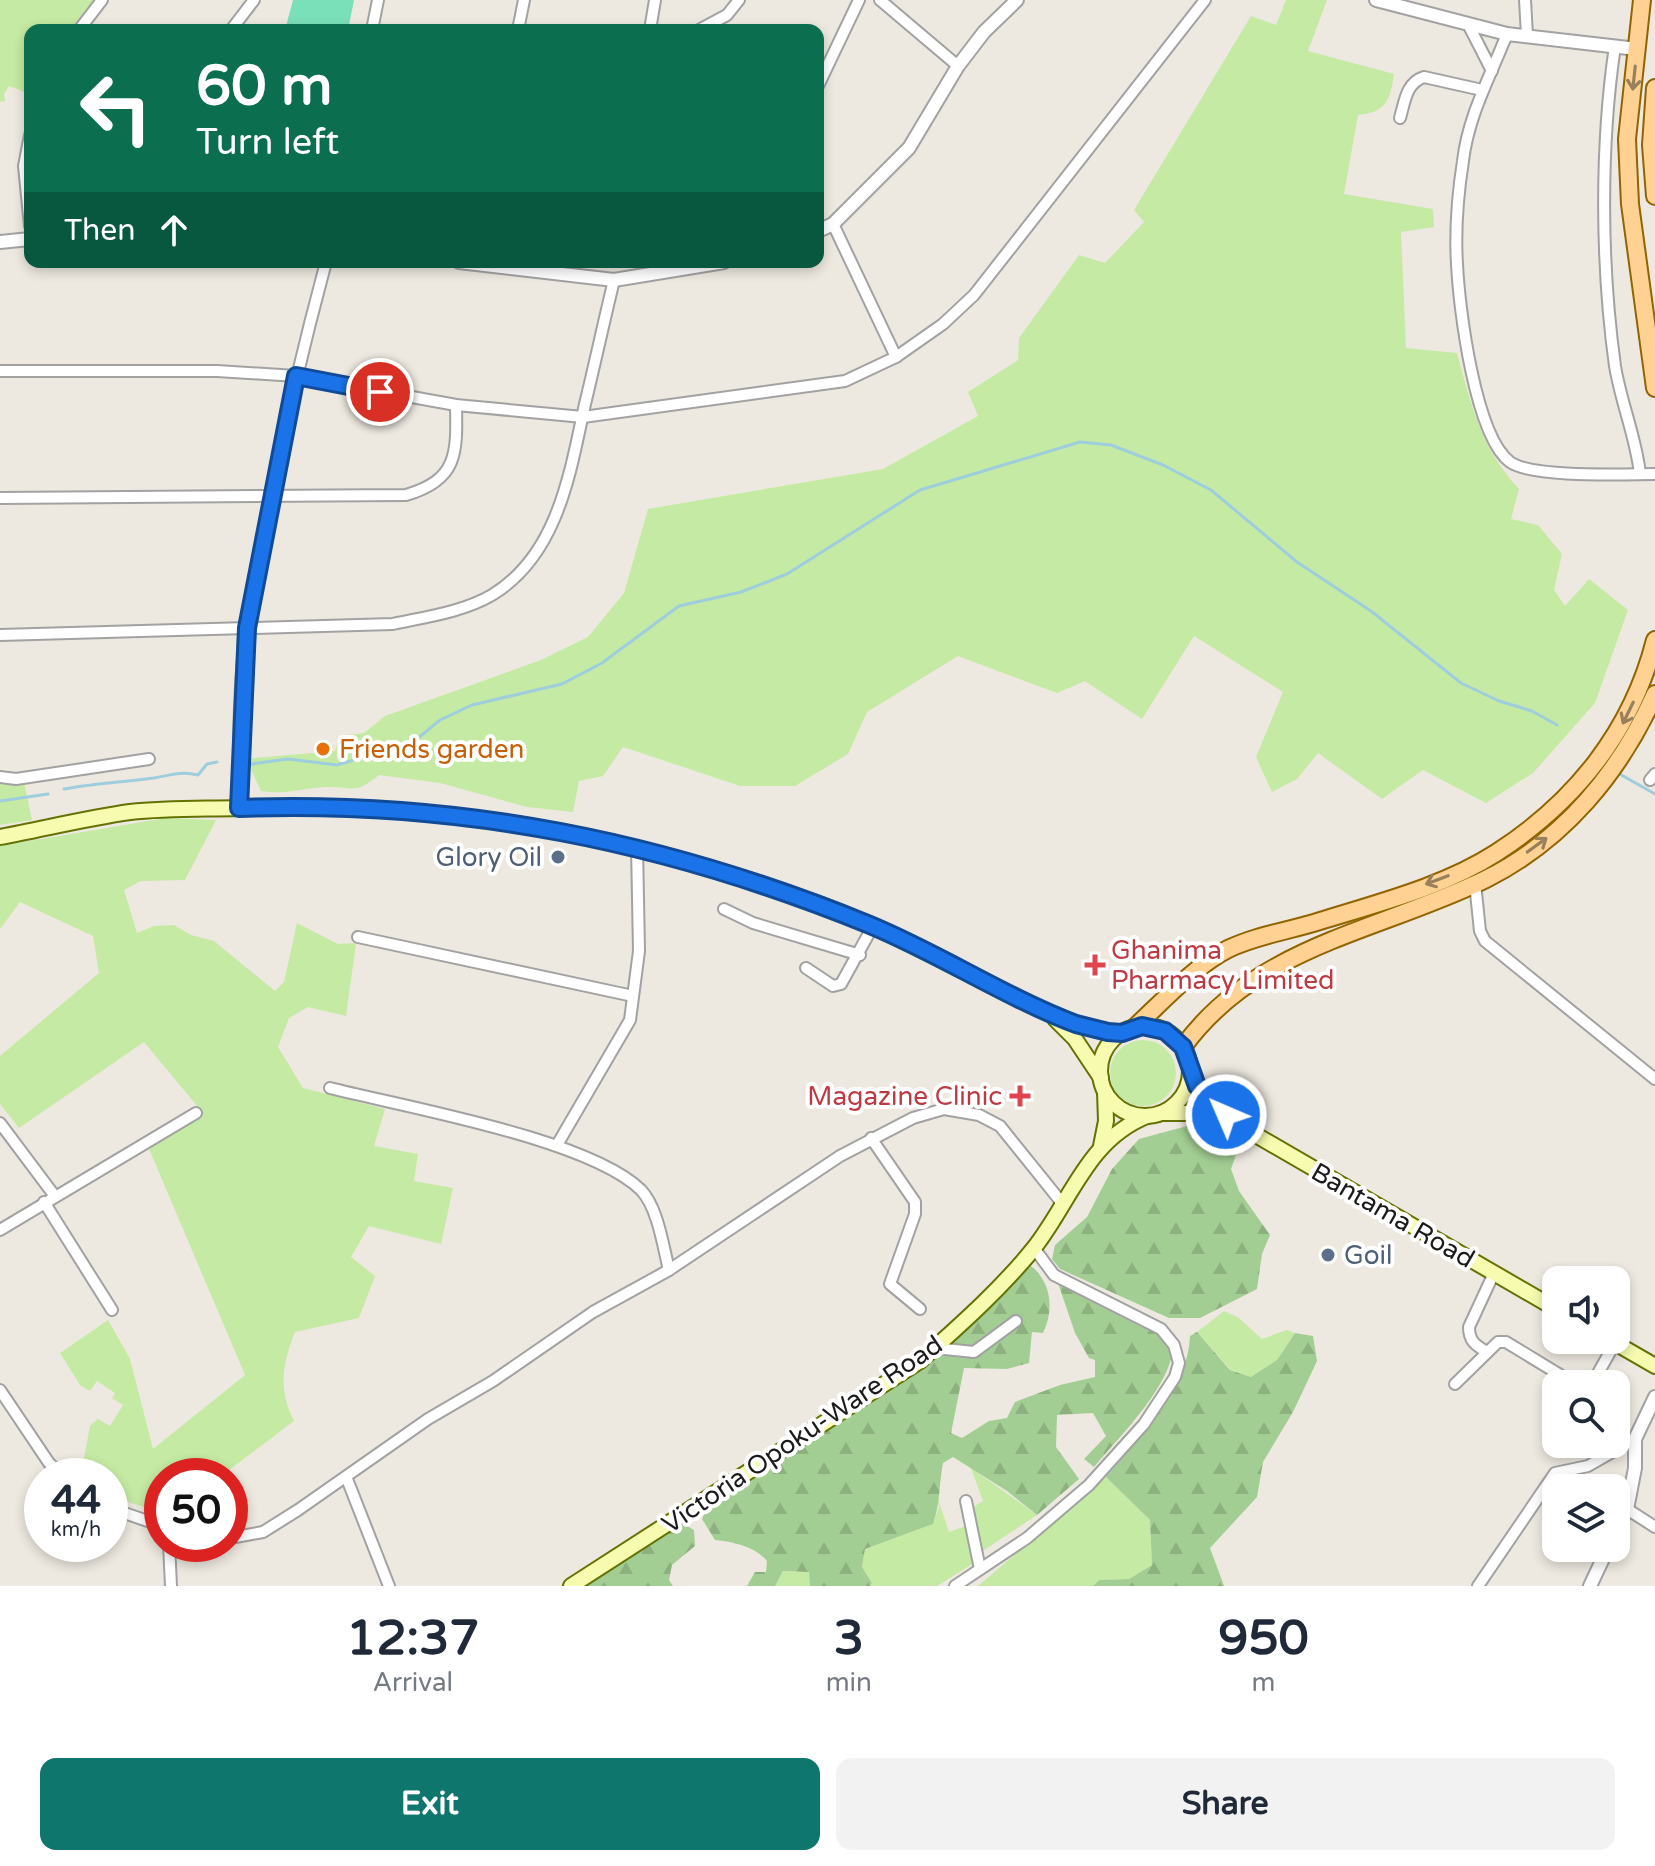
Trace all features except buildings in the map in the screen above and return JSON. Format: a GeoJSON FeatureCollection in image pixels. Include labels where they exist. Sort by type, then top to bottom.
{"type":"FeatureCollection","features":[{"type":"Feature","properties":{"kind":"main road"},"geometry":{"type":"LineString","coordinates":[[1642,0],[1627,139],[1630,204],[1655,388]]}},
{"type":"Feature","properties":{"kind":"main road"},"geometry":{"type":"LineString","coordinates":[[1655,88],[1651,145],[1655,196]]}},
{"type":"Feature","properties":{"kind":"main road"},"geometry":{"type":"LineString","coordinates":[[1100,1146],[1106,1121],[1103,1085],[1106,1049],[1224,951],[1253,938],[1318,922],[1413,889],[1495,854],[1585,780],[1621,728],[1641,687],[1655,640]]}},
{"type":"Feature","properties":{"kind":"main road"},"geometry":{"type":"LineString","coordinates":[[1183,1047],[1213,1010],[1278,963],[1475,883],[1520,857],[1590,800],[1619,762],[1655,694]]}},
{"type":"Feature","properties":{"kind":"main road"},"geometry":{"type":"LineString","coordinates":[[0,837],[130,812],[295,806],[509,821],[637,846],[795,897],[873,926],[1049,1014],[1088,1028],[1165,1031],[1183,1047],[1197,1086],[1230,1120]]}},
{"type":"Feature","properties":{"kind":"main road"},"geometry":{"type":"LineString","coordinates":[[1049,1014],[1075,1039],[1103,1085],[1126,1112],[1154,1115],[1188,1113],[1230,1120]]}},
{"type":"Feature","properties":{"kind":"main road"},"geometry":{"type":"LineString","coordinates":[[1100,1146],[1120,1129],[1179,1101],[1190,1073]]}},
{"type":"Feature","properties":{"kind":"main road","name":"Bantama Road"},"geometry":{"type":"LineString","coordinates":[[1230,1120],[1542,1301]]}},
{"type":"Feature","properties":{"kind":"main road","name":"Victoria Opoku-Ware Road"},"geometry":{"type":"LineString","coordinates":[[571,1586],[920,1361],[1034,1248],[1100,1146]]}},
{"type":"Feature","properties":{"kind":"main road"},"geometry":{"type":"LineString","coordinates":[[1630,1350],[1653,1363]]}},
{"type":"Feature","properties":{"kind":"street"},"geometry":{"type":"LineString","coordinates":[[84,24],[102,0]]}},
{"type":"Feature","properties":{"kind":"street"},"geometry":{"type":"LineString","coordinates":[[236,24],[254,0]]}},
{"type":"Feature","properties":{"kind":"street"},"geometry":{"type":"LineString","coordinates":[[373,24],[378,0]]}},
{"type":"Feature","properties":{"kind":"street"},"geometry":{"type":"LineString","coordinates":[[519,24],[524,0]]}},
{"type":"Feature","properties":{"kind":"street"},"geometry":{"type":"LineString","coordinates":[[651,24],[655,0]]}},
{"type":"Feature","properties":{"kind":"street"},"geometry":{"type":"LineString","coordinates":[[710,24],[727,15],[739,0]]}},
{"type":"Feature","properties":{"kind":"street"},"geometry":{"type":"LineString","coordinates":[[824,73],[859,0]]}},
{"type":"Feature","properties":{"kind":"street"},"geometry":{"type":"LineString","coordinates":[[880,0],[958,66]]}},
{"type":"Feature","properties":{"kind":"street"},"geometry":{"type":"LineString","coordinates":[[824,228],[833,224],[909,148],[958,66],[984,32],[1017,0]]}},
{"type":"Feature","properties":{"kind":"street"},"geometry":{"type":"LineString","coordinates":[[0,371],[217,371],[296,376],[456,405],[583,417],[845,381],[896,357],[943,324],[974,295],[1205,0]]}},
{"type":"Feature","properties":{"kind":"street"},"geometry":{"type":"LineString","coordinates":[[1376,0],[1507,34],[1637,49]]}},
{"type":"Feature","properties":{"kind":"street"},"geometry":{"type":"LineString","coordinates":[[1525,0],[1527,35]]}},
{"type":"Feature","properties":{"kind":"street"},"geometry":{"type":"LineString","coordinates":[[1469,26],[1492,71]]}},
{"type":"Feature","properties":{"kind":"street"},"geometry":{"type":"LineString","coordinates":[[1507,34],[1482,90],[1463,158],[1457,262],[1466,343],[1488,432],[1499,452],[1513,464],[1568,473],[1655,474]]}},
{"type":"Feature","properties":{"kind":"street"},"geometry":{"type":"LineString","coordinates":[[1615,46],[1604,192],[1610,307],[1615,368],[1636,444],[1640,474]]}},
{"type":"Feature","properties":{"kind":"street"},"geometry":{"type":"LineString","coordinates":[[1400,118],[1410,84],[1415,80],[1424,77],[1482,90]]}},
{"type":"Feature","properties":{"kind":"street"},"geometry":{"type":"LineString","coordinates":[[833,224],[896,357]]}},
{"type":"Feature","properties":{"kind":"street"},"geometry":{"type":"LineString","coordinates":[[0,242],[24,240]]}},
{"type":"Feature","properties":{"kind":"street"},"geometry":{"type":"LineString","coordinates":[[239,808],[247,628],[296,376],[324,268]]}},
{"type":"Feature","properties":{"kind":"street"},"geometry":{"type":"LineString","coordinates":[[517,268],[614,280],[687,268]]}},
{"type":"Feature","properties":{"kind":"street"},"geometry":{"type":"LineString","coordinates":[[0,635],[393,624],[453,610],[492,595],[528,564],[558,512],[573,467],[614,280]]}},
{"type":"Feature","properties":{"kind":"street"},"geometry":{"type":"LineString","coordinates":[[0,498],[406,495],[427,489],[443,477],[453,460],[457,443],[456,405]]}},
{"type":"Feature","properties":{"kind":"street"},"geometry":{"type":"LineString","coordinates":[[0,777],[16,779],[149,759]]}},
{"type":"Feature","properties":{"kind":"street"},"geometry":{"type":"LineString","coordinates":[[557,1145],[630,1020],[639,951],[637,846]]}},
{"type":"Feature","properties":{"kind":"street"},"geometry":{"type":"LineString","coordinates":[[1475,883],[1480,931],[1485,941],[1655,1079]]}},
{"type":"Feature","properties":{"kind":"street"},"geometry":{"type":"LineString","coordinates":[[724,909],[753,923],[860,955]]}},
{"type":"Feature","properties":{"kind":"street"},"geometry":{"type":"LineString","coordinates":[[806,968],[833,986],[841,984],[860,955],[873,926]]}},
{"type":"Feature","properties":{"kind":"street"},"geometry":{"type":"LineString","coordinates":[[358,937],[633,996]]}},
{"type":"Feature","properties":{"kind":"street"},"geometry":{"type":"LineString","coordinates":[[330,1088],[557,1145],[625,1178],[643,1192],[669,1270]]}},
{"type":"Feature","properties":{"kind":"street"},"geometry":{"type":"LineString","coordinates":[[248,1535],[263,1532],[347,1479],[428,1419],[493,1381],[593,1312],[669,1270],[871,1138],[913,1118],[944,1109],[979,1115],[1000,1126],[1062,1203]]}},
{"type":"Feature","properties":{"kind":"street"},"geometry":{"type":"LineString","coordinates":[[0,1230],[196,1113]]}},
{"type":"Feature","properties":{"kind":"street"},"geometry":{"type":"LineString","coordinates":[[0,1123],[54,1195]]}},
{"type":"Feature","properties":{"kind":"street"},"geometry":{"type":"LineString","coordinates":[[871,1138],[915,1202],[915,1214],[890,1284],[920,1309]]}},
{"type":"Feature","properties":{"kind":"street"},"geometry":{"type":"LineString","coordinates":[[44,1202],[112,1310]]}},
{"type":"Feature","properties":{"kind":"street"},"geometry":{"type":"LineString","coordinates":[[955,1586],[1027,1538],[1089,1485],[1144,1424],[1175,1377],[1179,1363],[1174,1345],[1161,1329],[1054,1275],[1034,1248]]}},
{"type":"Feature","properties":{"kind":"street"},"geometry":{"type":"LineString","coordinates":[[1487,1352],[1475,1345],[1469,1336],[1469,1327],[1494,1273]]}},
{"type":"Feature","properties":{"kind":"street"},"geometry":{"type":"LineString","coordinates":[[935,1348],[974,1352],[1016,1321]]}},
{"type":"Feature","properties":{"kind":"street"},"geometry":{"type":"LineString","coordinates":[[1455,1384],[1498,1342],[1506,1342],[1552,1370]]}},
{"type":"Feature","properties":{"kind":"street"},"geometry":{"type":"LineString","coordinates":[[0,1390],[46,1458]]}},
{"type":"Feature","properties":{"kind":"street"},"geometry":{"type":"LineString","coordinates":[[1630,1494],[1635,1468],[1635,1439],[1655,1397]]}},
{"type":"Feature","properties":{"kind":"street"},"geometry":{"type":"LineString","coordinates":[[1478,1586],[1555,1473],[1588,1466],[1635,1439]]}},
{"type":"Feature","properties":{"kind":"street"},"geometry":{"type":"LineString","coordinates":[[347,1479],[389,1586]]}},
{"type":"Feature","properties":{"kind":"street"},"geometry":{"type":"LineString","coordinates":[[966,1501],[980,1569]]}},
{"type":"Feature","properties":{"kind":"street"},"geometry":{"type":"LineString","coordinates":[[1630,1511],[1655,1527]]}},
{"type":"Feature","properties":{"kind":"street"},"geometry":{"type":"LineString","coordinates":[[170,1562],[171,1586]]}},
{"type":"Feature","properties":{"kind":"street"},"geometry":{"type":"LineString","coordinates":[[1590,1586],[1601,1562]]}},
{"type":"Feature","properties":{"kind":"green space"},"geometry":{"type":"Polygon","coordinates":[[[0,0],[100,0],[82,24],[24,24],[24,92],[9,86],[4,94],[5,101],[0,102],[0,0]]]}},
{"type":"Feature","properties":{"kind":"green space"},"geometry":{"type":"Polygon","coordinates":[[[293,0],[354,0],[349,24],[287,24],[293,0]]]}},
{"type":"Feature","properties":{"kind":"green space"},"geometry":{"type":"Polygon","coordinates":[[[1286,0],[1327,0],[1308,51],[1394,74],[1385,104],[1375,111],[1358,115],[1344,194],[1433,209],[1434,227],[1401,232],[1406,348],[1457,353],[1486,442],[1519,489],[1511,519],[1538,525],[1562,554],[1554,590],[1565,606],[1589,579],[1628,610],[1595,703],[1533,773],[1486,803],[1423,770],[1382,799],[1318,753],[1297,779],[1272,792],[1256,757],[1283,692],[1194,636],[1142,719],[1085,681],[1057,693],[958,656],[867,712],[848,754],[795,786],[740,786],[623,747],[603,776],[579,781],[573,812],[527,807],[440,783],[379,775],[358,788],[261,791],[247,761],[253,758],[335,751],[340,736],[364,733],[385,716],[541,660],[588,637],[624,593],[648,509],[883,469],[978,416],[968,392],[1018,360],[1019,338],[1079,255],[1105,263],[1144,222],[1134,210],[1251,16],[1276,25],[1286,0]]]}},
{"type":"Feature","properties":{"kind":"green space"},"geometry":{"type":"Polygon","coordinates":[[[23,777],[32,820],[0,825],[0,778],[23,777]]]}},
{"type":"Feature","properties":{"kind":"green space"},"geometry":{"type":"Polygon","coordinates":[[[166,818],[216,820],[185,880],[141,881],[124,890],[137,933],[154,926],[174,925],[191,935],[214,941],[275,991],[284,982],[297,923],[338,944],[356,943],[346,1016],[308,1007],[289,1018],[278,1047],[303,1088],[385,1109],[374,1146],[418,1154],[414,1181],[453,1188],[441,1244],[369,1226],[351,1257],[375,1276],[359,1318],[295,1332],[284,1377],[286,1398],[294,1421],[245,1458],[144,1458],[144,1507],[128,1502],[128,1458],[84,1458],[90,1426],[98,1419],[110,1426],[123,1405],[112,1398],[115,1393],[97,1381],[90,1391],[80,1385],[60,1353],[108,1320],[130,1359],[153,1449],[245,1375],[144,1137],[198,1107],[144,1042],[19,1128],[0,1104],[0,1056],[99,973],[93,936],[20,902],[0,929],[0,846],[166,818]]]}},
{"type":"Feature","properties":{"kind":"green space"},"geometry":{"type":"Polygon","coordinates":[[[1143,1040],[1156,1043],[1166,1050],[1173,1060],[1176,1073],[1173,1086],[1166,1096],[1156,1103],[1143,1106],[1130,1103],[1120,1096],[1113,1086],[1110,1073],[1113,1060],[1120,1050],[1130,1043],[1143,1040]]]}},
{"type":"Feature","properties":{"kind":"green space"},"geometry":{"type":"Polygon","coordinates":[[[1187,1126],[1240,1143],[1231,1169],[1239,1191],[1270,1235],[1262,1254],[1257,1289],[1200,1318],[1169,1318],[1060,1269],[1052,1259],[1055,1245],[1087,1217],[1112,1169],[1139,1139],[1187,1126]]]}},
{"type":"Feature","properties":{"kind":"green space"},"geometry":{"type":"Polygon","coordinates":[[[1028,1264],[1042,1278],[1049,1295],[1049,1314],[1043,1333],[1032,1332],[1029,1363],[1007,1369],[964,1368],[951,1433],[962,1438],[989,1421],[1007,1418],[1015,1402],[1060,1385],[1095,1377],[1095,1360],[1089,1358],[1075,1333],[1057,1280],[1160,1332],[1172,1355],[1150,1399],[1094,1467],[1084,1459],[1106,1436],[1093,1413],[1057,1415],[1056,1447],[1079,1479],[1037,1515],[1007,1491],[953,1457],[943,1463],[933,1524],[865,1549],[862,1567],[872,1583],[870,1586],[810,1586],[809,1572],[783,1571],[775,1586],[747,1586],[755,1572],[766,1572],[767,1561],[743,1546],[715,1540],[702,1519],[705,1512],[948,1344],[1028,1264]]]}},
{"type":"Feature","properties":{"kind":"green space"},"geometry":{"type":"Polygon","coordinates":[[[1224,1311],[1239,1318],[1262,1339],[1287,1330],[1295,1333],[1277,1360],[1251,1377],[1231,1370],[1197,1332],[1224,1311]]]}},
{"type":"Feature","properties":{"kind":"green space"},"geometry":{"type":"Polygon","coordinates":[[[1197,1332],[1230,1370],[1251,1377],[1277,1360],[1295,1333],[1313,1336],[1317,1361],[1293,1412],[1263,1462],[1257,1497],[1210,1548],[1224,1586],[1093,1586],[1099,1580],[1129,1579],[1152,1565],[1150,1520],[1106,1477],[1160,1412],[1181,1375],[1190,1336],[1197,1332]]]}},
{"type":"Feature","properties":{"kind":"green space"},"geometry":{"type":"Polygon","coordinates":[[[971,1468],[1037,1515],[981,1552],[971,1508],[983,1501],[971,1468]]]}},
{"type":"Feature","properties":{"kind":"green space"},"geometry":{"type":"Polygon","coordinates":[[[1106,1477],[1150,1520],[1152,1565],[1129,1579],[1099,1580],[1093,1586],[978,1586],[1106,1477]]]}},
{"type":"Feature","properties":{"kind":"green space"},"geometry":{"type":"Polygon","coordinates":[[[936,1493],[949,1532],[966,1526],[974,1563],[937,1586],[870,1586],[872,1583],[862,1567],[865,1549],[933,1524],[939,1507],[936,1493]]]}},
{"type":"Feature","properties":{"kind":"green space"},"geometry":{"type":"Polygon","coordinates":[[[680,1522],[694,1530],[695,1546],[672,1565],[669,1580],[673,1586],[585,1586],[680,1522]]]}},
{"type":"Feature","properties":{"kind":"green space"},"geometry":{"type":"Polygon","coordinates":[[[783,1571],[809,1572],[810,1586],[775,1586],[783,1571]]]}},
{"type":"Feature","properties":{"kind":"waterway"},"geometry":{"type":"LineString","coordinates":[[244,765],[288,759],[337,765],[412,743],[440,720],[472,705],[562,684],[602,663],[679,606],[741,592],[787,574],[920,490],[1080,442],[1111,445],[1163,465],[1211,490],[1297,562],[1371,611],[1461,683],[1499,701],[1532,711],[1557,725]]}},
{"type":"Feature","properties":{"kind":"waterway"},"geometry":{"type":"LineString","coordinates":[[64,789],[176,774],[198,775],[207,764],[217,762]]}},
{"type":"Feature","properties":{"kind":"waterway"},"geometry":{"type":"LineString","coordinates":[[1616,772],[1655,794]]}},
{"type":"Feature","properties":{"kind":"waterway"},"geometry":{"type":"LineString","coordinates":[[0,801],[48,794]]}},
{"type":"Feature","properties":{"kind":"place","name":"Friends garden"},"geometry":{"type":"Point","coordinates":[323,749]}},
{"type":"Feature","properties":{"kind":"place","name":"Glory Oil"},"geometry":{"type":"Point","coordinates":[558,857]}},
{"type":"Feature","properties":{"kind":"place","name":"Ghanima Pharmacy Limited"},"geometry":{"type":"Point","coordinates":[1095,965]}},
{"type":"Feature","properties":{"kind":"place","name":"Magazine Clinic"},"geometry":{"type":"Point","coordinates":[1020,1096]}},
{"type":"Feature","properties":{"kind":"place","name":"Goil"},"geometry":{"type":"Point","coordinates":[1328,1255]}},
{"type":"Feature","properties":{"kind":"route"},"geometry":{"type":"LineString","coordinates":[[380,392],[296,376],[247,628],[239,746],[239,808],[295,806],[399,811],[509,821],[637,846],[723,872],[873,926],[1049,1014],[1076,1024],[1108,1032],[1122,1033],[1142,1026],[1165,1031],[1183,1047],[1197,1086],[1226,1115]]}}]}
